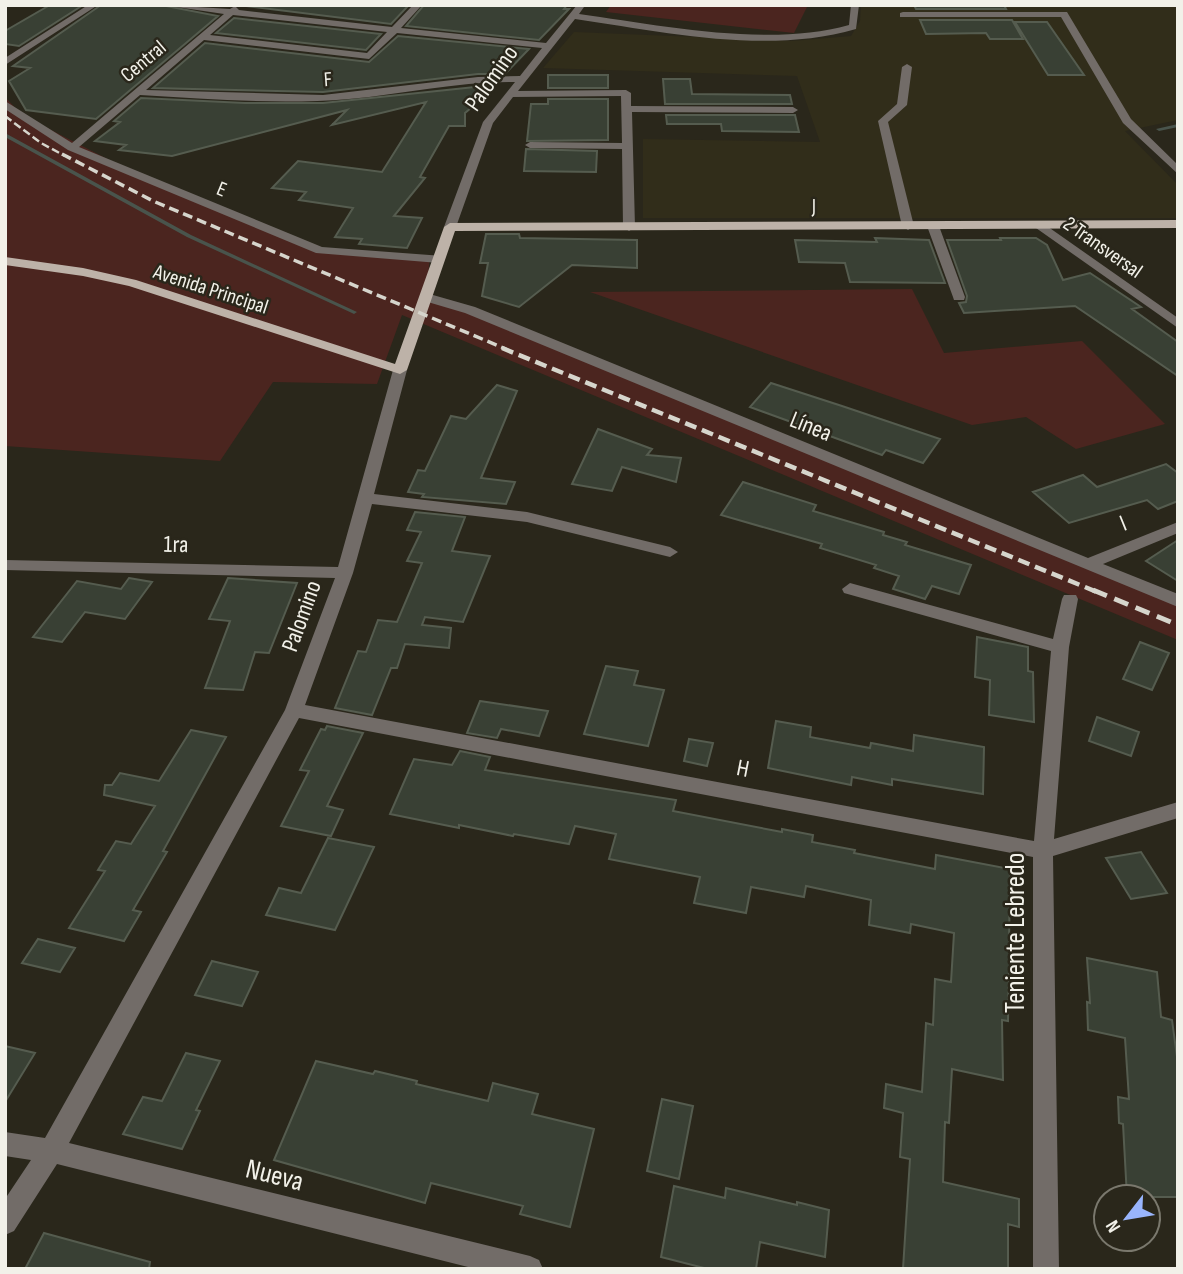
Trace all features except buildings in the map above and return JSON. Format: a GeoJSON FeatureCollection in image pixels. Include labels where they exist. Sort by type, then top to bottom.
{"type":"FeatureCollection","features":[{"type":"Feature","properties":{"kind":"main road","name":"J"},"geometry":{"type":"LineString","coordinates":[[450,227],[1178,225]]}},
{"type":"Feature","properties":{"kind":"main road","name":"Palomino"},"geometry":{"type":"LineString","coordinates":[[400,370],[450,227]]}},
{"type":"Feature","properties":{"kind":"main road","name":"Avenida Principal"},"geometry":{"type":"LineString","coordinates":[[5,261],[83,272],[132,284],[400,370]]}},
{"type":"Feature","properties":{"kind":"street"},"geometry":{"type":"LineString","coordinates":[[5,62],[94,5]]}},
{"type":"Feature","properties":{"kind":"street"},"geometry":{"type":"LineString","coordinates":[[167,5],[546,47]]}},
{"type":"Feature","properties":{"kind":"street","name":"Central"},"geometry":{"type":"LineString","coordinates":[[72,148],[241,5]]}},
{"type":"Feature","properties":{"kind":"street"},"geometry":{"type":"LineString","coordinates":[[202,37],[369,56],[418,5]]}},
{"type":"Feature","properties":{"kind":"street","name":"Palomino"},"geometry":{"type":"LineString","coordinates":[[450,227],[488,122],[581,5]]}},
{"type":"Feature","properties":{"kind":"street"},"geometry":{"type":"LineString","coordinates":[[572,16],[679,30],[775,36],[818,35],[844,32],[853,27],[855,5]]}},
{"type":"Feature","properties":{"kind":"street"},"geometry":{"type":"LineString","coordinates":[[903,15],[1064,14],[1127,121],[1177,170]]}},
{"type":"Feature","properties":{"kind":"street"},"geometry":{"type":"LineString","coordinates":[[907,67],[902,105],[883,121],[908,226]]}},
{"type":"Feature","properties":{"kind":"street","name":"F"},"geometry":{"type":"LineString","coordinates":[[136,92],[305,99],[354,96],[493,78],[520,79]]}},
{"type":"Feature","properties":{"kind":"street"},"geometry":{"type":"LineString","coordinates":[[509,94],[626,93],[629,227]]}},
{"type":"Feature","properties":{"kind":"street","name":"E"},"geometry":{"type":"LineString","coordinates":[[5,104],[72,148],[320,250],[439,259]]}},
{"type":"Feature","properties":{"kind":"street"},"geometry":{"type":"LineString","coordinates":[[626,109],[793,110]]}},
{"type":"Feature","properties":{"kind":"street"},"geometry":{"type":"LineString","coordinates":[[530,145],[627,146]]}},
{"type":"Feature","properties":{"kind":"street"},"geometry":{"type":"LineString","coordinates":[[933,226],[959,297]]}},
{"type":"Feature","properties":{"kind":"street","name":"2 Transversal"},"geometry":{"type":"LineString","coordinates":[[1040,226],[1178,324]]}},
{"type":"Feature","properties":{"kind":"street","name":"Línea"},"geometry":{"type":"LineString","coordinates":[[426,297],[470,310],[1178,601]]}},
{"type":"Feature","properties":{"kind":"street","name":"Palomino"},"geometry":{"type":"LineString","coordinates":[[5,1222],[51,1151],[294,710],[345,573],[400,370]]}},
{"type":"Feature","properties":{"kind":"street"},"geometry":{"type":"LineString","coordinates":[[365,498],[527,517],[670,552]]}},
{"type":"Feature","properties":{"kind":"street","name":"I"},"geometry":{"type":"LineString","coordinates":[[1088,564],[1178,527]]}},
{"type":"Feature","properties":{"kind":"street","name":"1ra"},"geometry":{"type":"LineString","coordinates":[[5,565],[345,573]]}},
{"type":"Feature","properties":{"kind":"street"},"geometry":{"type":"LineString","coordinates":[[850,589],[1060,647]]}},
{"type":"Feature","properties":{"kind":"street","name":"Teniente Lebredo"},"geometry":{"type":"LineString","coordinates":[[1046,1269],[1043,851],[1060,647],[1070,598]]}},
{"type":"Feature","properties":{"kind":"street","name":"H"},"geometry":{"type":"LineString","coordinates":[[294,710],[1043,851],[1178,810]]}},
{"type":"Feature","properties":{"kind":"street","name":"Nueva"},"geometry":{"type":"LineString","coordinates":[[5,1144],[51,1151],[530,1269]]}},
{"type":"Feature","properties":{"kind":"shaded area"},"geometry":{"type":"Polygon","coordinates":[[[611,5],[808,5],[794,33],[606,12],[611,5]]]}},
{"type":"Feature","properties":{"kind":"shaded area"},"geometry":{"type":"Polygon","coordinates":[[[861,5],[1178,5],[1178,120],[1125,131],[1178,185],[1178,218],[643,218],[643,139],[820,142],[797,76],[543,68],[574,32],[792,41],[851,36],[860,21],[861,5]]]}},
{"type":"Feature","properties":{"kind":"shaded area"},"geometry":{"type":"Polygon","coordinates":[[[5,97],[22,115],[152,182],[320,250],[430,256],[426,297],[450,300],[1178,600],[1178,640],[402,315],[377,384],[273,382],[220,461],[5,446],[5,97]]]}},
{"type":"Feature","properties":{"kind":"shaded area"},"geometry":{"type":"Polygon","coordinates":[[[912,289],[944,353],[1082,341],[1165,424],[1076,449],[1026,417],[972,425],[590,292],[912,289]]]}},
{"type":"Feature","properties":{"kind":"waterway"},"geometry":{"type":"LineString","coordinates":[[1159,129],[1178,125]]}},
{"type":"Feature","properties":{"kind":"waterway"},"geometry":{"type":"LineString","coordinates":[[5,135],[189,236],[354,312]]}},
{"type":"Feature","properties":{"kind":"railway"},"geometry":{"type":"LineString","coordinates":[[5,116],[41,143],[65,156]]}},
{"type":"Feature","properties":{"kind":"railway"},"geometry":{"type":"LineString","coordinates":[[62,154],[153,201],[506,349]]}},
{"type":"Feature","properties":{"kind":"railway"},"geometry":{"type":"LineString","coordinates":[[502,348],[1097,592]]}},
{"type":"Feature","properties":{"kind":"railway"},"geometry":{"type":"LineString","coordinates":[[1093,590],[1178,625]]}}]}
